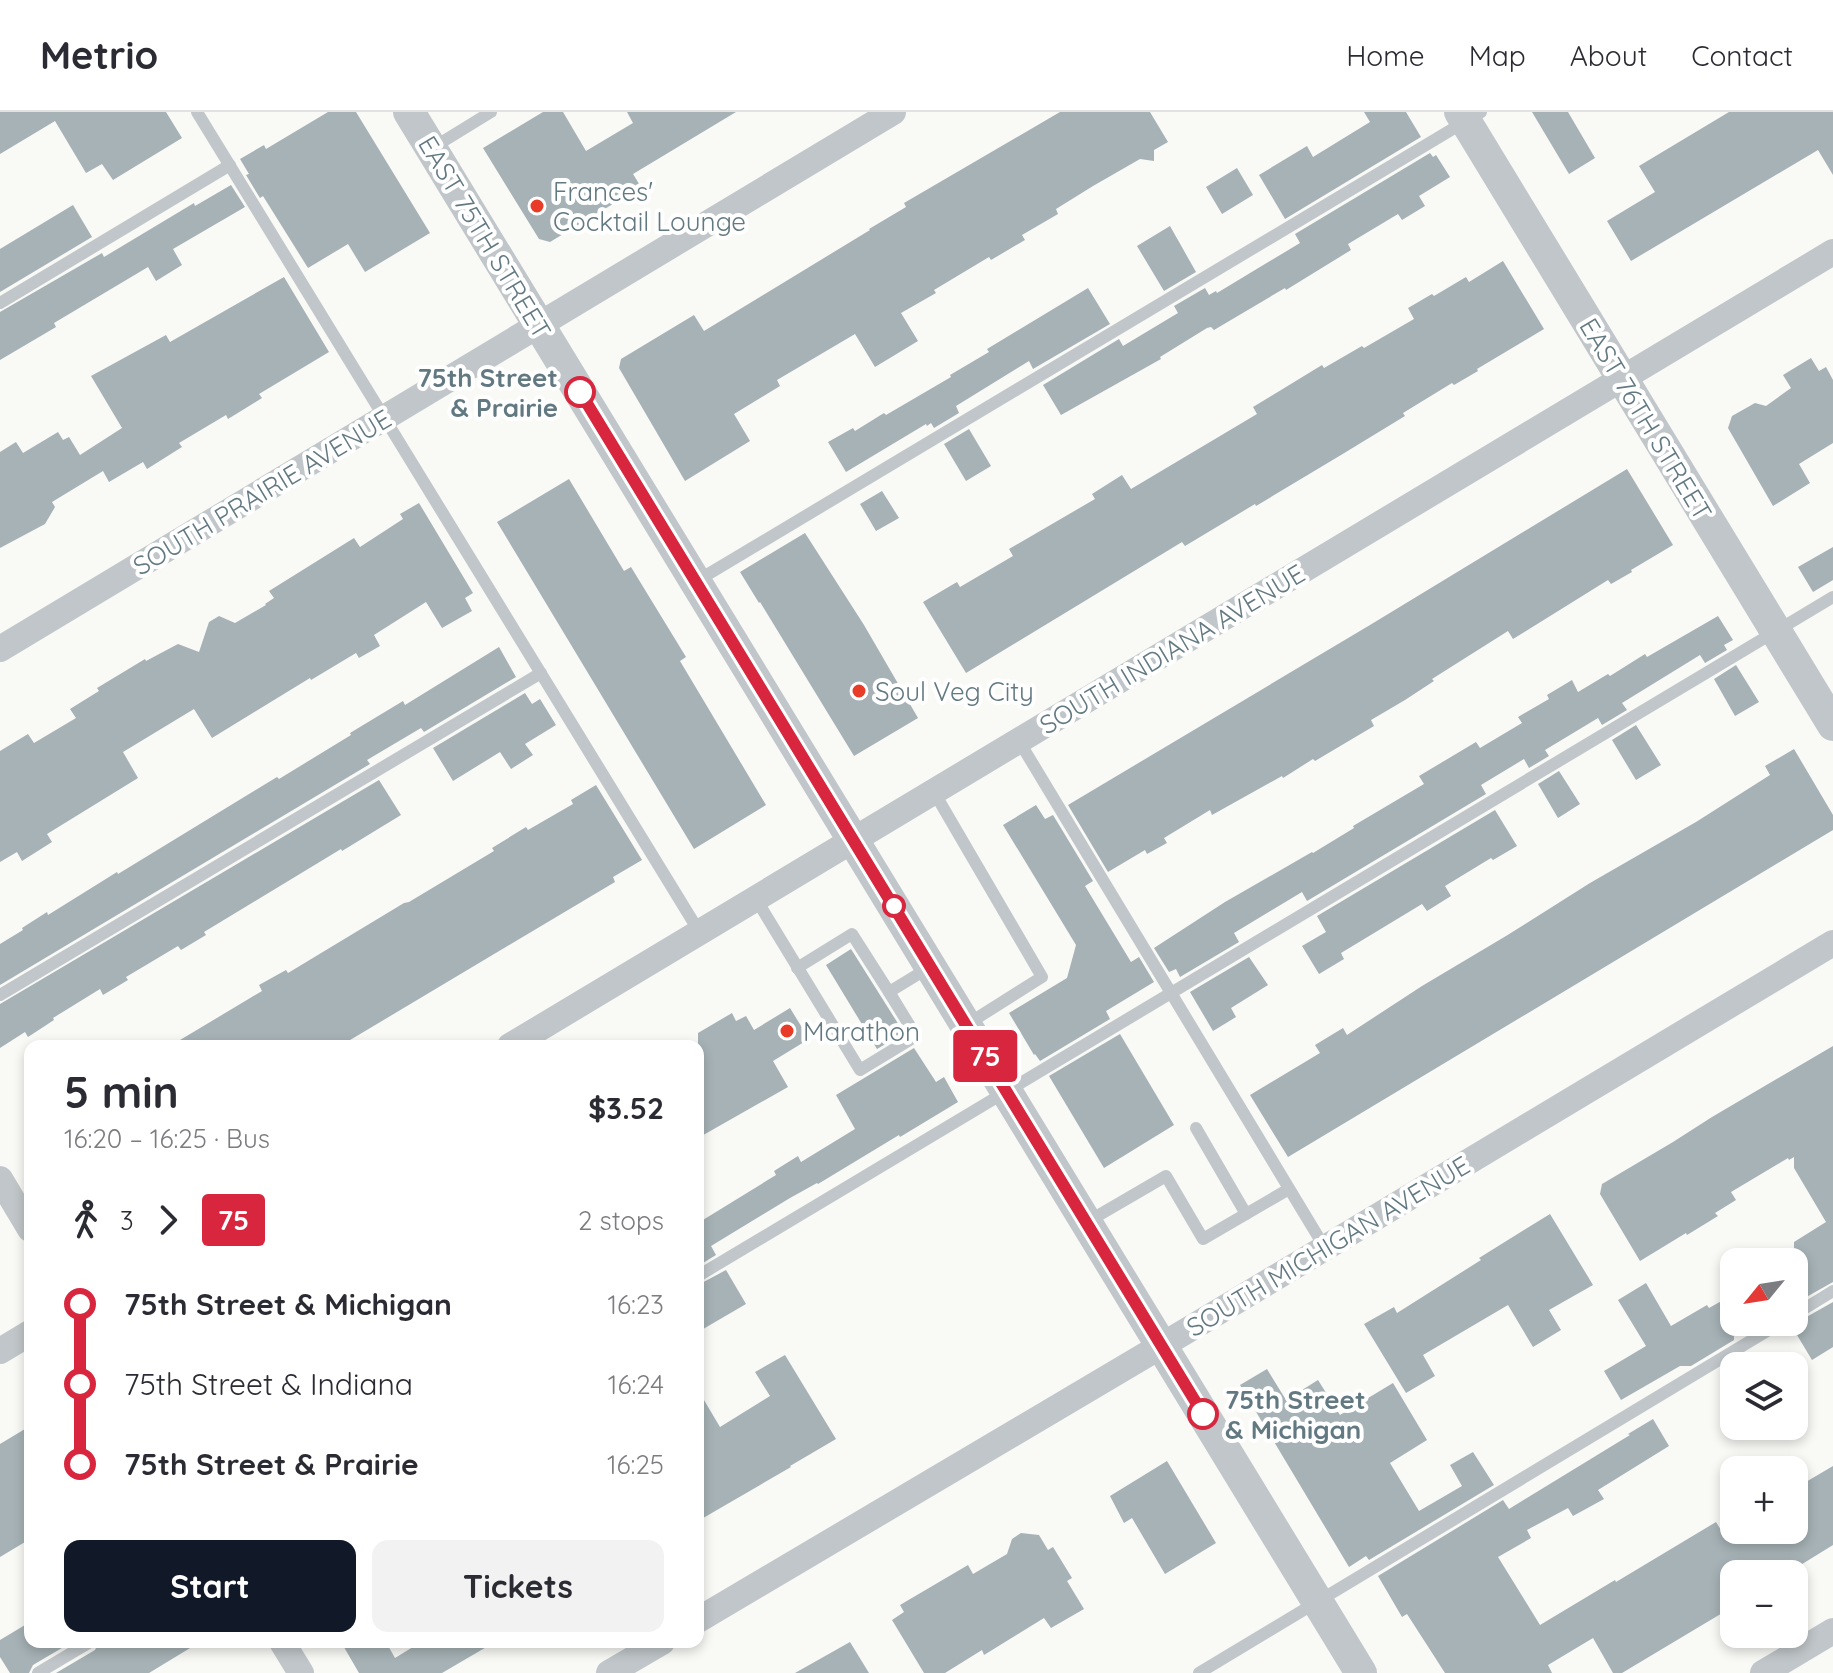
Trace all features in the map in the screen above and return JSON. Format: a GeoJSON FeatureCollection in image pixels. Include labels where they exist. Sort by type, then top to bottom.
{"type":"FeatureCollection","features":[{"type":"Feature","properties":{"kind":"street","name":"EAST 75TH STREET"},"geometry":{"type":"LineString","coordinates":[[409,112],[1361,1673]]}},
{"type":"Feature","properties":{"kind":"street","name":"SOUTH PRAIRIE AVENUE"},"geometry":{"type":"LineString","coordinates":[[0,649],[893,112]]}},
{"type":"Feature","properties":{"kind":"street","name":"EAST 76TH STREET"},"geometry":{"type":"LineString","coordinates":[[1469,115],[1622,379],[1833,725]]}},
{"type":"Feature","properties":{"kind":"street","name":"SOUTH INDIANA AVENUE"},"geometry":{"type":"LineString","coordinates":[[520,1040],[1833,252]]}},
{"type":"Feature","properties":{"kind":"street","name":"SOUTH MICHIGAN AVENUE"},"geometry":{"type":"LineString","coordinates":[[704,1616],[1833,943]]}},
{"type":"Feature","properties":{"kind":"street"},"geometry":{"type":"LineString","coordinates":[[0,1179],[24,1219]]}},
{"type":"Feature","properties":{"kind":"street"},"geometry":{"type":"LineString","coordinates":[[0,1351],[24,1337]]}},
{"type":"Feature","properties":{"kind":"street"},"geometry":{"type":"LineString","coordinates":[[1763,1673],[1833,1631]]}},
{"type":"Feature","properties":{"kind":"street"},"geometry":{"type":"LineString","coordinates":[[286,1648],[301,1673]]}},
{"type":"Feature","properties":{"kind":"street"},"geometry":{"type":"LineString","coordinates":[[609,1673],[652,1648]]}},
{"type":"Feature","properties":{"kind":"lane"},"geometry":{"type":"LineString","coordinates":[[197,112],[700,933]]}},
{"type":"Feature","properties":{"kind":"lane"},"geometry":{"type":"LineString","coordinates":[[431,148],[491,112]]}},
{"type":"Feature","properties":{"kind":"lane"},"geometry":{"type":"LineString","coordinates":[[695,582],[1469,115]]}},
{"type":"Feature","properties":{"kind":"lane"},"geometry":{"type":"LineString","coordinates":[[0,303],[230,165]]}},
{"type":"Feature","properties":{"kind":"lane"},"geometry":{"type":"LineString","coordinates":[[704,1272],[1833,597]]}},
{"type":"Feature","properties":{"kind":"lane"},"geometry":{"type":"LineString","coordinates":[[0,995],[541,673]]}},
{"type":"Feature","properties":{"kind":"lane"},"geometry":{"type":"LineString","coordinates":[[1019,741],[1325,1248]]}},
{"type":"Feature","properties":{"kind":"lane"},"geometry":{"type":"LineString","coordinates":[[934,792],[1042,977],[966,1025]]}},
{"type":"Feature","properties":{"kind":"lane"},"geometry":{"type":"LineString","coordinates":[[756,899],[797,968],[860,1070],[916,1036],[852,934],[797,968]]}},
{"type":"Feature","properties":{"kind":"lane"},"geometry":{"type":"LineString","coordinates":[[889,992],[931,967]]}},
{"type":"Feature","properties":{"kind":"lane"},"geometry":{"type":"LineString","coordinates":[[1196,1128],[1246,1214]]}},
{"type":"Feature","properties":{"kind":"lane"},"geometry":{"type":"LineString","coordinates":[[1087,1222],[1166,1176],[1203,1239],[1289,1189]]}},
{"type":"Feature","properties":{"kind":"lane"},"geometry":{"type":"LineString","coordinates":[[1808,1306],[1833,1291]]}},
{"type":"Feature","properties":{"kind":"lane"},"geometry":{"type":"LineString","coordinates":[[1199,1673],[1759,1336]]}},
{"type":"Feature","properties":{"kind":"lane"},"geometry":{"type":"LineString","coordinates":[[38,1673],[80,1648]]}},
{"type":"Feature","properties":{"kind":"building"},"geometry":{"type":"Polygon","coordinates":[[[0,112],[166,112],[182,138],[113,180],[102,164],[86,173],[55,121],[0,154],[0,112]]]}},
{"type":"Feature","properties":{"kind":"building"},"geometry":{"type":"Polygon","coordinates":[[[328,112],[356,112],[430,233],[365,272],[348,244],[308,268],[263,196],[260,198],[240,159],[264,145],[266,149],[328,112]]]}},
{"type":"Feature","properties":{"kind":"building"},"geometry":{"type":"Polygon","coordinates":[[[543,112],[563,112],[586,151],[633,123],[627,112],[736,112],[633,174],[641,187],[550,242],[539,239],[483,148],[543,112]]]}},
{"type":"Feature","properties":{"kind":"building"},"geometry":{"type":"Polygon","coordinates":[[[1060,112],[1150,112],[1168,142],[1154,150],[1154,161],[1140,159],[1093,186],[1056,209],[1058,214],[1022,235],[1025,240],[991,260],[989,257],[901,313],[918,341],[875,367],[855,334],[777,380],[780,386],[734,414],[750,441],[685,481],[619,368],[621,359],[694,315],[704,331],[906,207],[904,203],[1060,112]]]}},
{"type":"Feature","properties":{"kind":"building"},"geometry":{"type":"Polygon","coordinates":[[[1364,112],[1406,112],[1421,137],[1285,219],[1259,175],[1307,146],[1313,157],[1370,122],[1364,112]]]}},
{"type":"Feature","properties":{"kind":"building"},"geometry":{"type":"Polygon","coordinates":[[[1532,112],[1568,112],[1595,158],[1569,174],[1532,112]]]}},
{"type":"Feature","properties":{"kind":"building"},"geometry":{"type":"Polygon","coordinates":[[[1729,112],[1833,112],[1833,175],[1818,150],[1631,261],[1607,221],[1655,192],[1639,166],[1729,112]]]}},
{"type":"Feature","properties":{"kind":"building"},"geometry":{"type":"Polygon","coordinates":[[[1430,153],[1433,157],[1436,155],[1450,177],[1419,196],[1425,206],[1402,220],[1398,214],[1348,244],[1351,250],[1286,290],[1214,330],[1207,328],[1161,359],[1061,415],[1043,385],[1119,339],[1123,346],[1178,313],[1174,306],[1205,288],[1209,295],[1217,293],[1300,243],[1295,234],[1430,153]]]}},
{"type":"Feature","properties":{"kind":"building"},"geometry":{"type":"Polygon","coordinates":[[[1237,168],[1253,195],[1222,214],[1206,187],[1237,168]]]}},
{"type":"Feature","properties":{"kind":"building"},"geometry":{"type":"Polygon","coordinates":[[[231,185],[245,207],[173,249],[182,265],[156,281],[148,267],[54,323],[56,327],[0,360],[0,312],[102,253],[104,257],[194,203],[195,206],[231,185]]]}},
{"type":"Feature","properties":{"kind":"building"},"geometry":{"type":"Polygon","coordinates":[[[73,205],[92,237],[0,292],[0,249],[73,205]]]}},
{"type":"Feature","properties":{"kind":"building"},"geometry":{"type":"Polygon","coordinates":[[[1170,226],[1196,272],[1164,291],[1137,246],[1170,226]]]}},
{"type":"Feature","properties":{"kind":"building"},"geometry":{"type":"Polygon","coordinates":[[[1503,261],[1544,329],[1256,506],[1185,546],[1182,542],[966,673],[923,602],[957,582],[960,587],[1013,556],[1009,549],[1095,499],[1092,494],[1122,475],[1131,489],[1257,414],[1253,407],[1322,365],[1324,368],[1362,346],[1364,348],[1414,319],[1408,308],[1466,277],[1469,282],[1503,261]]]}},
{"type":"Feature","properties":{"kind":"building"},"geometry":{"type":"Polygon","coordinates":[[[284,277],[329,352],[259,394],[262,398],[228,419],[226,415],[179,443],[182,447],[147,469],[143,462],[109,482],[103,471],[52,502],[55,507],[45,524],[0,548],[0,452],[16,442],[23,453],[58,432],[63,440],[69,437],[80,455],[122,428],[91,376],[166,335],[170,342],[284,277]]]}},
{"type":"Feature","properties":{"kind":"building"},"geometry":{"type":"Polygon","coordinates":[[[1088,288],[1110,324],[1033,369],[1029,361],[956,406],[959,413],[934,428],[931,423],[926,424],[846,472],[828,442],[853,428],[855,431],[884,413],[886,415],[951,377],[989,352],[987,349],[1088,288]]]}},
{"type":"Feature","properties":{"kind":"building"},"geometry":{"type":"Polygon","coordinates":[[[1811,358],[1819,371],[1826,367],[1833,380],[1833,443],[1799,464],[1810,483],[1773,506],[1728,428],[1732,416],[1755,403],[1766,406],[1791,388],[1783,375],[1811,358]]]}},
{"type":"Feature","properties":{"kind":"building"},"geometry":{"type":"Polygon","coordinates":[[[969,429],[991,466],[966,481],[944,444],[969,429]]]}},
{"type":"Feature","properties":{"kind":"building"},"geometry":{"type":"Polygon","coordinates":[[[1627,469],[1673,545],[1611,584],[1608,580],[1513,639],[1508,631],[1371,720],[1374,726],[1212,815],[1210,810],[1164,838],[1167,843],[1147,854],[1145,850],[1108,872],[1068,805],[1627,469]]]}},
{"type":"Feature","properties":{"kind":"building"},"geometry":{"type":"Polygon","coordinates":[[[569,479],[624,571],[631,567],[686,657],[680,661],[766,805],[694,849],[497,522],[569,479]]]}},
{"type":"Feature","properties":{"kind":"building"},"geometry":{"type":"Polygon","coordinates":[[[882,491],[899,518],[876,531],[860,504],[882,491]]]}},
{"type":"Feature","properties":{"kind":"building"},"geometry":{"type":"Polygon","coordinates":[[[419,503],[473,593],[465,598],[472,611],[442,628],[426,602],[374,635],[380,646],[359,658],[356,653],[310,678],[212,738],[194,709],[123,752],[138,778],[47,834],[52,842],[22,861],[17,852],[0,862],[0,751],[28,734],[34,743],[76,718],[70,709],[99,691],[97,688],[145,659],[178,644],[199,652],[209,622],[219,616],[235,623],[274,598],[269,591],[354,538],[360,547],[403,519],[400,514],[419,503]]]}},
{"type":"Feature","properties":{"kind":"building"},"geometry":{"type":"Polygon","coordinates":[[[805,533],[918,718],[854,756],[740,572],[805,533]]]}},
{"type":"Feature","properties":{"kind":"building"},"geometry":{"type":"Polygon","coordinates":[[[1833,547],[1833,580],[1813,592],[1798,567],[1833,547]]]}},
{"type":"Feature","properties":{"kind":"building"},"geometry":{"type":"Polygon","coordinates":[[[1718,616],[1733,640],[1724,645],[1727,650],[1705,663],[1700,655],[1622,703],[1627,710],[1602,725],[1598,718],[1545,750],[1549,756],[1529,768],[1524,759],[1481,785],[1486,794],[1307,901],[1302,892],[1234,933],[1239,942],[1180,977],[1176,969],[1169,972],[1154,948],[1225,902],[1313,853],[1424,784],[1419,776],[1476,742],[1480,748],[1522,723],[1518,717],[1549,699],[1547,695],[1572,680],[1578,692],[1718,616]]]}},
{"type":"Feature","properties":{"kind":"building"},"geometry":{"type":"Polygon","coordinates":[[[499,647],[516,677],[424,732],[421,728],[367,760],[370,764],[0,985],[0,944],[22,928],[499,647]]]}},
{"type":"Feature","properties":{"kind":"building"},"geometry":{"type":"Polygon","coordinates":[[[1736,665],[1759,702],[1735,716],[1714,679],[1736,665]]]}},
{"type":"Feature","properties":{"kind":"building"},"geometry":{"type":"Polygon","coordinates":[[[525,693],[532,704],[540,699],[556,725],[525,744],[533,755],[511,769],[500,752],[453,781],[433,748],[525,693]]]}},
{"type":"Feature","properties":{"kind":"building"},"geometry":{"type":"Polygon","coordinates":[[[1636,725],[1661,765],[1636,780],[1612,740],[1636,725]]]}},
{"type":"Feature","properties":{"kind":"building"},"geometry":{"type":"Polygon","coordinates":[[[1794,749],[1833,815],[1833,830],[1288,1157],[1250,1095],[1320,1053],[1315,1045],[1343,1028],[1347,1035],[1422,986],[1770,775],[1765,766],[1794,749]]]}},
{"type":"Feature","properties":{"kind":"building"},"geometry":{"type":"Polygon","coordinates":[[[1559,771],[1580,804],[1558,818],[1538,784],[1559,771]]]}},
{"type":"Feature","properties":{"kind":"building"},"geometry":{"type":"Polygon","coordinates":[[[379,780],[401,815],[204,932],[206,935],[181,950],[178,946],[126,977],[128,980],[103,995],[100,989],[28,1037],[25,1032],[0,1048],[0,1004],[379,780]]]}},
{"type":"Feature","properties":{"kind":"building"},"geometry":{"type":"Polygon","coordinates":[[[596,785],[642,860],[613,877],[615,882],[350,1040],[180,1040],[262,991],[259,985],[286,970],[288,973],[409,902],[494,851],[492,848],[526,827],[528,830],[573,804],[571,800],[596,785]]]}},
{"type":"Feature","properties":{"kind":"building"},"geometry":{"type":"Polygon","coordinates":[[[1036,805],[1045,819],[1053,815],[1093,881],[1085,886],[1131,962],[1139,957],[1154,982],[1106,1011],[1110,1019],[1040,1061],[1009,1013],[1067,978],[1076,945],[1003,825],[1036,805]]]}},
{"type":"Feature","properties":{"kind":"building"},"geometry":{"type":"Polygon","coordinates":[[[1495,810],[1517,846],[1445,886],[1451,896],[1427,911],[1422,904],[1341,953],[1344,959],[1319,974],[1302,946],[1326,932],[1317,916],[1495,810]]]}},
{"type":"Feature","properties":{"kind":"building","name":"Marathon"},"geometry":{"type":"Polygon","coordinates":[[[851,949],[904,1033],[877,1049],[826,965],[851,949]]]}},
{"type":"Feature","properties":{"kind":"building"},"geometry":{"type":"Polygon","coordinates":[[[1249,957],[1268,985],[1231,1008],[1236,1017],[1213,1031],[1190,992],[1249,957]]]}},
{"type":"Feature","properties":{"kind":"building"},"geometry":{"type":"Polygon","coordinates":[[[790,1008],[809,1039],[773,1061],[788,1087],[704,1135],[704,1040],[698,1040],[698,1033],[732,1013],[736,1021],[746,1016],[754,1030],[790,1008]]]}},
{"type":"Feature","properties":{"kind":"building"},"geometry":{"type":"Polygon","coordinates":[[[1120,1034],[1174,1125],[1104,1168],[1049,1076],[1120,1034]]]}},
{"type":"Feature","properties":{"kind":"building"},"geometry":{"type":"Polygon","coordinates":[[[1833,1046],[1833,1282],[1808,1296],[1808,1248],[1794,1248],[1794,1242],[1826,1222],[1794,1168],[1794,1157],[1731,1192],[1736,1200],[1715,1213],[1718,1216],[1640,1261],[1600,1194],[1602,1184],[1833,1046]]]}},
{"type":"Feature","properties":{"kind":"building"},"geometry":{"type":"Polygon","coordinates":[[[914,1048],[936,1082],[944,1077],[958,1102],[711,1246],[716,1255],[704,1262],[704,1219],[776,1175],[774,1171],[798,1156],[801,1162],[855,1129],[836,1095],[914,1048]]]}},
{"type":"Feature","properties":{"kind":"building"},"geometry":{"type":"Polygon","coordinates":[[[1550,1214],[1593,1285],[1549,1310],[1561,1330],[1533,1347],[1508,1305],[1423,1355],[1435,1376],[1406,1393],[1364,1324],[1394,1307],[1397,1313],[1550,1214]]]}},
{"type":"Feature","properties":{"kind":"building"},"geometry":{"type":"Polygon","coordinates":[[[726,1270],[746,1304],[704,1328],[704,1282],[726,1270]]]}},
{"type":"Feature","properties":{"kind":"building"},"geometry":{"type":"Polygon","coordinates":[[[1646,1283],[1671,1326],[1707,1305],[1709,1308],[1720,1302],[1720,1336],[1734,1336],[1734,1340],[1691,1366],[1680,1366],[1621,1400],[1604,1371],[1646,1346],[1618,1300],[1646,1283]]]}},
{"type":"Feature","properties":{"kind":"building"},"geometry":{"type":"Polygon","coordinates":[[[1833,1302],[1833,1347],[1812,1360],[1798,1336],[1808,1336],[1808,1316],[1833,1302]]]}},
{"type":"Feature","properties":{"kind":"building"},"geometry":{"type":"Polygon","coordinates":[[[785,1355],[836,1439],[704,1518],[704,1400],[720,1427],[770,1396],[755,1372],[785,1355]]]}},
{"type":"Feature","properties":{"kind":"building"},"geometry":{"type":"Polygon","coordinates":[[[1267,1369],[1286,1400],[1318,1380],[1340,1415],[1393,1383],[1427,1440],[1390,1463],[1419,1511],[1462,1486],[1450,1465],[1473,1452],[1494,1485],[1369,1560],[1366,1556],[1349,1567],[1240,1385],[1267,1369]]]}},
{"type":"Feature","properties":{"kind":"building"},"geometry":{"type":"Polygon","coordinates":[[[1653,1419],[1669,1446],[1598,1490],[1604,1499],[1573,1516],[1568,1508],[1527,1530],[1531,1538],[1498,1557],[1540,1625],[1716,1522],[1720,1528],[1720,1544],[1808,1544],[1808,1481],[1833,1466],[1833,1545],[1808,1560],[1720,1560],[1720,1614],[1622,1673],[1613,1673],[1593,1638],[1548,1665],[1552,1673],[1445,1673],[1407,1614],[1402,1617],[1378,1576],[1503,1500],[1509,1509],[1653,1419]]]}},
{"type":"Feature","properties":{"kind":"building"},"geometry":{"type":"Polygon","coordinates":[[[24,1430],[24,1543],[0,1557],[0,1444],[24,1430]]]}},
{"type":"Feature","properties":{"kind":"building"},"geometry":{"type":"Polygon","coordinates":[[[1167,1461],[1216,1543],[1165,1574],[1132,1518],[1124,1523],[1110,1496],[1167,1461]]]}},
{"type":"Feature","properties":{"kind":"building"},"geometry":{"type":"Polygon","coordinates":[[[1021,1533],[1039,1535],[1048,1550],[1053,1547],[1072,1578],[1067,1581],[1084,1609],[1051,1628],[1044,1618],[984,1655],[982,1650],[945,1673],[924,1673],[892,1620],[904,1612],[900,1605],[968,1565],[973,1574],[1007,1554],[1012,1539],[1021,1533]]]}},
{"type":"Feature","properties":{"kind":"building"},"geometry":{"type":"Polygon","coordinates":[[[24,1626],[24,1648],[62,1648],[33,1665],[29,1673],[10,1673],[0,1657],[0,1640],[24,1626]]]}},
{"type":"Feature","properties":{"kind":"building"},"geometry":{"type":"Polygon","coordinates":[[[850,1642],[869,1673],[795,1673],[850,1642]]]}},
{"type":"Feature","properties":{"kind":"building"},"geometry":{"type":"Polygon","coordinates":[[[190,1648],[149,1673],[56,1673],[95,1650],[190,1648]]]}},
{"type":"Feature","properties":{"kind":"building"},"geometry":{"type":"Polygon","coordinates":[[[344,1648],[389,1648],[395,1658],[411,1648],[485,1648],[442,1673],[359,1673],[344,1648]]]}},
{"type":"Feature","properties":{"kind":"bus line","name":"75"},"geometry":{"type":"LineString","coordinates":[[580,392],[1203,1414]]}},
{"type":"Feature","properties":{"kind":"place","name":"Frances' Cocktail Lounge"},"geometry":{"type":"Point","coordinates":[537,206]}},
{"type":"Feature","properties":{"kind":"place","name":"75th Street & Prairie"},"geometry":{"type":"Point","coordinates":[580,392]}},
{"type":"Feature","properties":{"kind":"place","name":"Soul Veg City"},"geometry":{"type":"Point","coordinates":[859,691]}},
{"type":"Feature","properties":{"kind":"place","name":"Marathon"},"geometry":{"type":"Point","coordinates":[787,1031]}},
{"type":"Feature","properties":{"kind":"place","name":"75th Street & Michigan"},"geometry":{"type":"Point","coordinates":[1203,1414]}}]}
